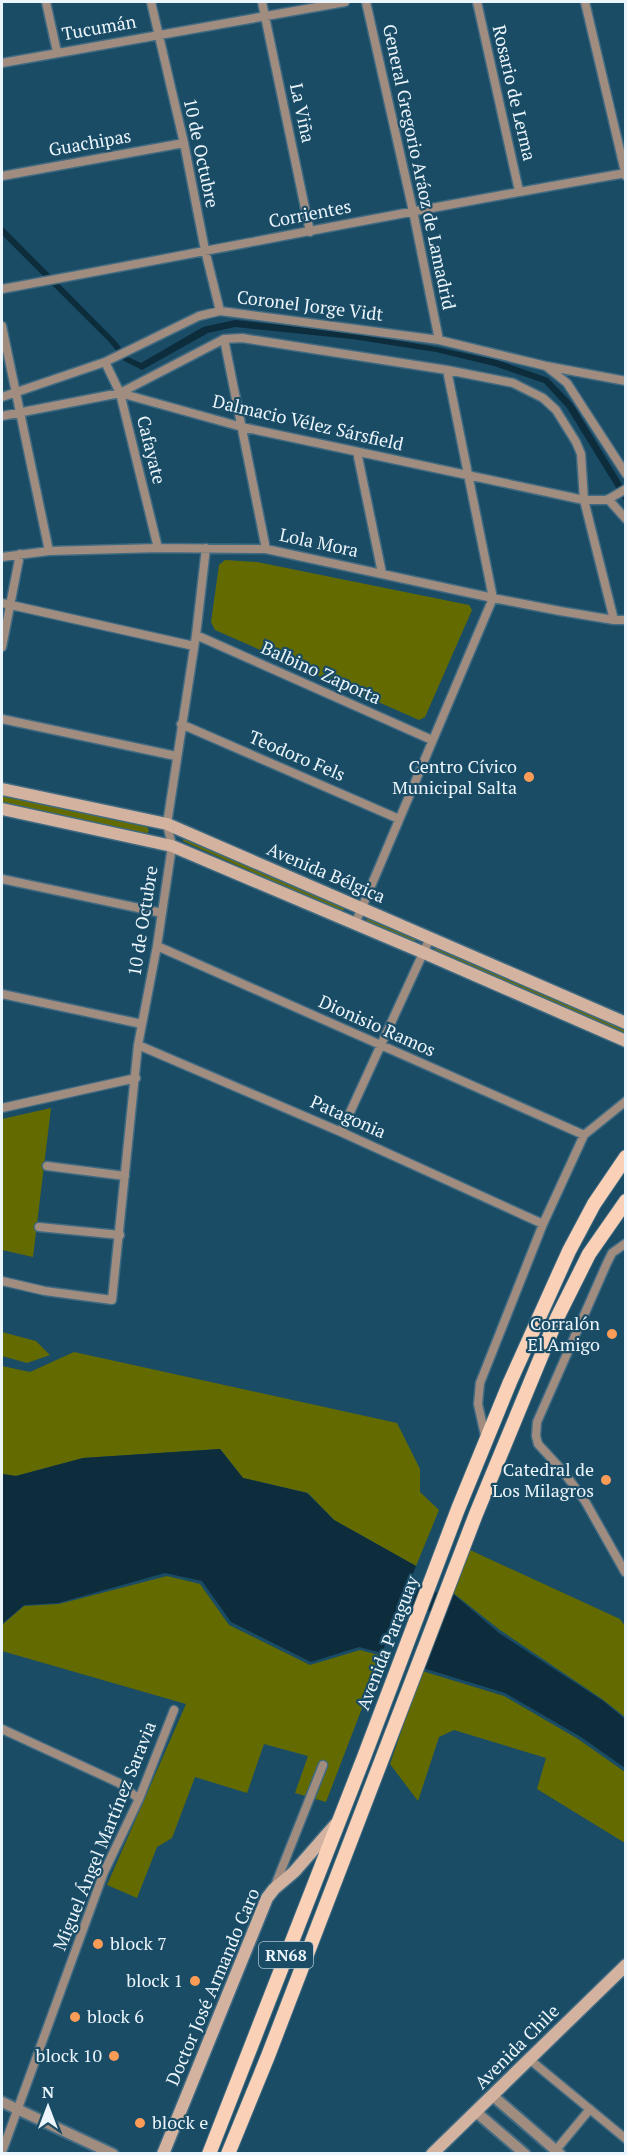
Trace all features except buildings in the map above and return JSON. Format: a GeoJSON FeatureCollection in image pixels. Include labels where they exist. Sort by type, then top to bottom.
{"type":"FeatureCollection","features":[{"type":"Feature","properties":{"kind":"main road","name":"Avenida Bélgica"},"geometry":{"type":"LineString","coordinates":[[2,789],[167,824],[626,1023]]}},
{"type":"Feature","properties":{"kind":"main road","name":"Avenida Bélgica"},"geometry":{"type":"LineString","coordinates":[[2,809],[172,846],[626,1041]]}},
{"type":"Feature","properties":{"kind":"main road","name":"Avenida Paraguay"},"geometry":{"type":"LineString","coordinates":[[209,2154],[486,1441],[569,1251],[594,1204],[626,1157]]}},
{"type":"Feature","properties":{"kind":"main road","name":"Avenida Paraguay"},"geometry":{"type":"LineString","coordinates":[[228,2154],[268,2056],[476,1514],[557,1318],[589,1254],[626,1200]]}},
{"type":"Feature","properties":{"kind":"main road","name":"Doctor José Armando Caro"},"geometry":{"type":"LineString","coordinates":[[163,2154],[263,1907],[274,1889],[294,1872],[339,1821]]}},
{"type":"Feature","properties":{"kind":"main road","name":"Avenida Chile"},"geometry":{"type":"LineString","coordinates":[[432,2154],[626,1965]]}},
{"type":"Feature","properties":{"kind":"street"},"geometry":{"type":"LineString","coordinates":[[46,2],[57,52]]}},
{"type":"Feature","properties":{"kind":"street","name":"10 de Octubre"},"geometry":{"type":"LineString","coordinates":[[151,2],[220,311]]}},
{"type":"Feature","properties":{"kind":"street","name":"La Viña"},"geometry":{"type":"LineString","coordinates":[[262,2],[310,232]]}},
{"type":"Feature","properties":{"kind":"street","name":"Tucumán"},"geometry":{"type":"LineString","coordinates":[[2,63],[345,2]]}},
{"type":"Feature","properties":{"kind":"street","name":"General Gregorio Aráoz de Lamadrid"},"geometry":{"type":"LineString","coordinates":[[366,2],[413,211],[439,340]]}},
{"type":"Feature","properties":{"kind":"street","name":"Rosario de Lerma"},"geometry":{"type":"LineString","coordinates":[[477,2],[519,191]]}},
{"type":"Feature","properties":{"kind":"street"},"geometry":{"type":"LineString","coordinates":[[585,2],[625,174]]}},
{"type":"Feature","properties":{"kind":"street","name":"Guachipas"},"geometry":{"type":"LineString","coordinates":[[2,176],[184,143]]}},
{"type":"Feature","properties":{"kind":"street","name":"Corrientes"},"geometry":{"type":"LineString","coordinates":[[2,289],[519,191],[625,174]]}},
{"type":"Feature","properties":{"kind":"street","name":"Coronel Jorge Vidt"},"geometry":{"type":"LineString","coordinates":[[2,397],[105,362],[199,316],[220,311],[439,340],[546,366],[626,381]]}},
{"type":"Feature","properties":{"kind":"street"},"geometry":{"type":"LineString","coordinates":[[2,326],[49,551]]}},
{"type":"Feature","properties":{"kind":"street"},"geometry":{"type":"LineString","coordinates":[[120,393],[224,339],[242,338],[447,370],[513,383],[530,390],[556,410],[581,454],[584,500],[614,620]]}},
{"type":"Feature","properties":{"kind":"street"},"geometry":{"type":"LineString","coordinates":[[224,339],[267,549]]}},
{"type":"Feature","properties":{"kind":"street","name":"Cafayate"},"geometry":{"type":"LineString","coordinates":[[105,362],[120,393],[158,548]]}},
{"type":"Feature","properties":{"kind":"street"},"geometry":{"type":"LineString","coordinates":[[546,366],[567,383],[626,474]]}},
{"type":"Feature","properties":{"kind":"street"},"geometry":{"type":"LineString","coordinates":[[355,924],[494,598],[447,370]]}},
{"type":"Feature","properties":{"kind":"street","name":"Dalmacio Vélez Sársfield"},"geometry":{"type":"LineString","coordinates":[[2,416],[120,393],[242,427],[357,452],[584,500],[611,498]]}},
{"type":"Feature","properties":{"kind":"street"},"geometry":{"type":"LineString","coordinates":[[357,452],[382,573]]}},
{"type":"Feature","properties":{"kind":"street"},"geometry":{"type":"LineString","coordinates":[[626,489],[611,498],[626,519]]}},
{"type":"Feature","properties":{"kind":"street","name":"Lola Mora"},"geometry":{"type":"LineString","coordinates":[[2,557],[49,551],[158,548],[267,549],[494,598],[614,620],[626,620]]}},
{"type":"Feature","properties":{"kind":"street","name":"10 de Octubre"},"geometry":{"type":"LineString","coordinates":[[2,1281],[45,1291],[112,1300],[138,1045],[172,846],[167,824],[196,636],[206,548]]}},
{"type":"Feature","properties":{"kind":"street"},"geometry":{"type":"LineString","coordinates":[[2,647],[6,604],[20,554]]}},
{"type":"Feature","properties":{"kind":"street"},"geometry":{"type":"LineString","coordinates":[[6,604],[194,646]]}},
{"type":"Feature","properties":{"kind":"street","name":"Balbino Zaporta"},"geometry":{"type":"LineString","coordinates":[[196,636],[432,740]]}},
{"type":"Feature","properties":{"kind":"street"},"geometry":{"type":"LineString","coordinates":[[2,719],[176,756]]}},
{"type":"Feature","properties":{"kind":"street","name":"Teodoro Fels"},"geometry":{"type":"LineString","coordinates":[[182,724],[399,819]]}},
{"type":"Feature","properties":{"kind":"street"},"geometry":{"type":"LineString","coordinates":[[2,879],[162,913]]}},
{"type":"Feature","properties":{"kind":"street"},"geometry":{"type":"LineString","coordinates":[[341,1132],[430,938]]}},
{"type":"Feature","properties":{"kind":"street","name":"Dionisio Ramos"},"geometry":{"type":"LineString","coordinates":[[156,946],[584,1135]]}},
{"type":"Feature","properties":{"kind":"street"},"geometry":{"type":"LineString","coordinates":[[2,994],[142,1024]]}},
{"type":"Feature","properties":{"kind":"street","name":"Patagonia"},"geometry":{"type":"LineString","coordinates":[[138,1045],[341,1132],[543,1224]]}},
{"type":"Feature","properties":{"kind":"street"},"geometry":{"type":"LineString","coordinates":[[2,1108],[136,1078]]}},
{"type":"Feature","properties":{"kind":"street"},"geometry":{"type":"LineString","coordinates":[[486,1441],[478,1404],[480,1383],[543,1224],[584,1135],[626,1101]]}},
{"type":"Feature","properties":{"kind":"street"},"geometry":{"type":"LineString","coordinates":[[47,1166],[125,1176]]}},
{"type":"Feature","properties":{"kind":"street"},"geometry":{"type":"LineString","coordinates":[[39,1227],[120,1236]]}},
{"type":"Feature","properties":{"kind":"street"},"geometry":{"type":"LineString","coordinates":[[624,1572],[585,1501],[562,1470],[538,1444],[536,1436],[537,1422],[607,1263],[612,1253],[626,1243]]}},
{"type":"Feature","properties":{"kind":"street","name":"Miguel Ángel Martínez Saravia"},"geometry":{"type":"LineString","coordinates":[[2,2152],[104,1872],[139,1799],[174,1710]]}},
{"type":"Feature","properties":{"kind":"street"},"geometry":{"type":"LineString","coordinates":[[2,1729],[119,1783],[139,1799]]}},
{"type":"Feature","properties":{"kind":"street"},"geometry":{"type":"LineString","coordinates":[[274,1889],[323,1765]]}},
{"type":"Feature","properties":{"kind":"street"},"geometry":{"type":"LineString","coordinates":[[528,2060],[626,2139]]}},
{"type":"Feature","properties":{"kind":"street"},"geometry":{"type":"LineString","coordinates":[[493,2096],[558,2152],[590,2109]]}},
{"type":"Feature","properties":{"kind":"street"},"geometry":{"type":"LineString","coordinates":[[2,2102],[113,2154]]}},
{"type":"Feature","properties":{"kind":"street"},"geometry":{"type":"LineString","coordinates":[[476,2112],[525,2154]]}},
{"type":"Feature","properties":{"kind":"green space"},"geometry":{"type":"Polygon","coordinates":[[[225,560],[257,562],[469,605],[472,610],[425,717],[419,720],[215,630],[211,622],[219,565],[225,560]]]}},
{"type":"Feature","properties":{"kind":"green space"},"geometry":{"type":"Polygon","coordinates":[[[2,795],[147,827],[149,830],[147,834],[143,834],[2,802],[2,795]]]}},
{"type":"Feature","properties":{"kind":"green space"},"geometry":{"type":"Polygon","coordinates":[[[184,836],[344,907],[344,910],[339,911],[185,842],[183,841],[184,836]]]}},
{"type":"Feature","properties":{"kind":"green space"},"geometry":{"type":"Polygon","coordinates":[[[368,917],[415,937],[415,941],[368,924],[366,921],[368,917]]]}},
{"type":"Feature","properties":{"kind":"green space"},"geometry":{"type":"Polygon","coordinates":[[[436,947],[625,1029],[625,1037],[434,951],[436,947]]]}},
{"type":"Feature","properties":{"kind":"green space"},"geometry":{"type":"Polygon","coordinates":[[[51,1108],[33,1257],[2,1250],[2,1119],[51,1108]]]}},
{"type":"Feature","properties":{"kind":"green space"},"geometry":{"type":"Polygon","coordinates":[[[2,1332],[36,1341],[50,1355],[27,1363],[2,1356],[2,1332]]]}},
{"type":"Feature","properties":{"kind":"green space"},"geometry":{"type":"Polygon","coordinates":[[[74,1352],[397,1423],[420,1469],[420,1492],[439,1510],[416,1566],[334,1520],[308,1493],[243,1478],[220,1449],[83,1458],[16,1476],[2,1474],[2,1366],[30,1372],[74,1352]]]}},
{"type":"Feature","properties":{"kind":"green space"},"geometry":{"type":"Polygon","coordinates":[[[470,1550],[620,1619],[625,1626],[625,1717],[500,1630],[452,1592],[470,1550]]]}},
{"type":"Feature","properties":{"kind":"green space"},"geometry":{"type":"Polygon","coordinates":[[[167,1576],[200,1584],[229,1625],[310,1665],[360,1650],[382,1656],[326,1802],[295,1793],[308,1756],[264,1744],[247,1793],[195,1777],[172,1838],[157,1847],[137,1898],[107,1885],[186,1704],[2,1651],[2,1625],[24,1606],[59,1604],[167,1576]]]}},
{"type":"Feature","properties":{"kind":"green space"},"geometry":{"type":"Polygon","coordinates":[[[422,1671],[504,1696],[578,1739],[625,1772],[625,1843],[537,1789],[546,1758],[454,1730],[439,1737],[418,1801],[390,1764],[422,1671]]]}},
{"type":"Feature","properties":{"kind":"water"},"geometry":{"type":"Polygon","coordinates":[[[2,226],[116,341],[128,357],[141,363],[203,327],[235,320],[352,333],[436,347],[497,360],[548,378],[573,404],[625,489],[625,502],[567,408],[544,383],[494,366],[436,352],[352,339],[235,327],[208,333],[142,370],[124,361],[110,343],[2,235],[2,226]]]}},
{"type":"Feature","properties":{"kind":"water"},"geometry":{"type":"Polygon","coordinates":[[[220,1449],[243,1478],[307,1493],[334,1520],[416,1566],[382,1653],[359,1647],[311,1662],[231,1622],[202,1581],[165,1573],[58,1603],[24,1605],[2,1624],[2,1474],[16,1476],[83,1458],[220,1449]]]}},
{"type":"Feature","properties":{"kind":"water"},"geometry":{"type":"Polygon","coordinates":[[[452,1593],[499,1633],[603,1701],[625,1719],[625,1768],[581,1737],[505,1693],[423,1668],[452,1593]]]}},
{"type":"Feature","properties":{"kind":"waterway"},"geometry":{"type":"LineString","coordinates":[[378,1608],[411,1595],[450,1607],[459,1613]]}},
{"type":"Feature","properties":{"kind":"place","name":"Centro Cívico Municipal Salta"},"geometry":{"type":"Point","coordinates":[529,777]}},
{"type":"Feature","properties":{"kind":"place","name":"Corralón El Amigo"},"geometry":{"type":"Point","coordinates":[612,1334]}},
{"type":"Feature","properties":{"kind":"place","name":"Catedral de Los Milagros"},"geometry":{"type":"Point","coordinates":[606,1480]}},
{"type":"Feature","properties":{"kind":"place","name":"block 7"},"geometry":{"type":"Point","coordinates":[98,1944]}},
{"type":"Feature","properties":{"kind":"place","name":"block 1"},"geometry":{"type":"Point","coordinates":[195,1981]}},
{"type":"Feature","properties":{"kind":"place","name":"block 6"},"geometry":{"type":"Point","coordinates":[75,2017]}},
{"type":"Feature","properties":{"kind":"place","name":"block 10"},"geometry":{"type":"Point","coordinates":[114,2056]}},
{"type":"Feature","properties":{"kind":"place","name":"block e"},"geometry":{"type":"Point","coordinates":[140,2123]}}]}
